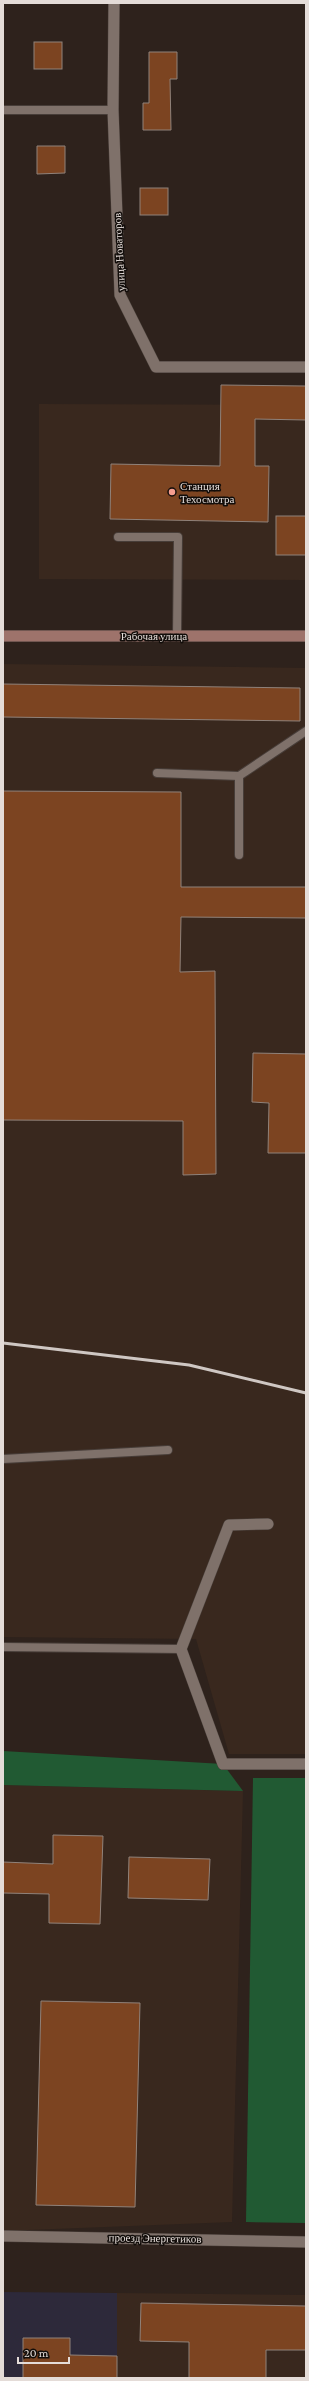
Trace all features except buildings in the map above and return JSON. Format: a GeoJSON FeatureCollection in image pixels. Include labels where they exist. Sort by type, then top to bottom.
{"type":"FeatureCollection","features":[{"type":"Feature","properties":{"kind":"main road","name":"Рабочая улица"},"geometry":{"type":"LineString","coordinates":[[3,636],[306,636]]}},
{"type":"Feature","properties":{"kind":"street","name":"улица Новаторов"},"geometry":{"type":"LineString","coordinates":[[114,3],[113,110],[120,295],[156,367],[306,367]]}},
{"type":"Feature","properties":{"kind":"street"},"geometry":{"type":"LineString","coordinates":[[268,1524],[229,1525],[181,1649],[222,1764],[306,1764]]}},
{"type":"Feature","properties":{"kind":"street","name":"проезд Энергетиков"},"geometry":{"type":"LineString","coordinates":[[3,2236],[84,2236],[306,2242]]}},
{"type":"Feature","properties":{"kind":"lane"},"geometry":{"type":"LineString","coordinates":[[3,110],[113,110]]}},
{"type":"Feature","properties":{"kind":"lane"},"geometry":{"type":"LineString","coordinates":[[118,537],[178,537],[177,636]]}},
{"type":"Feature","properties":{"kind":"lane"},"geometry":{"type":"LineString","coordinates":[[156,773],[239,776],[306,731]]}},
{"type":"Feature","properties":{"kind":"lane"},"geometry":{"type":"LineString","coordinates":[[239,776],[239,855]]}},
{"type":"Feature","properties":{"kind":"lane"},"geometry":{"type":"LineString","coordinates":[[3,1458],[168,1450]]}},
{"type":"Feature","properties":{"kind":"lane"},"geometry":{"type":"LineString","coordinates":[[3,1646],[181,1649]]}},
{"type":"Feature","properties":{"kind":"shaded area","name":"Станция Техосмотра"},"geometry":{"type":"Polygon","coordinates":[[[39,404],[306,405],[306,580],[39,579],[39,404]]]}},
{"type":"Feature","properties":{"kind":"shaded area"},"geometry":{"type":"Polygon","coordinates":[[[3,664],[306,668],[306,1754],[229,1754],[196,1639],[3,1637],[3,664]]]}},
{"type":"Feature","properties":{"kind":"shaded area"},"geometry":{"type":"Polygon","coordinates":[[[3,1785],[243,1791],[232,2222],[3,2231],[3,1785]]]}},
{"type":"Feature","properties":{"kind":"shaded area"},"geometry":{"type":"Polygon","coordinates":[[[3,2292],[117,2293],[117,2378],[3,2378],[3,2292]]]}},
{"type":"Feature","properties":{"kind":"shaded area"},"geometry":{"type":"Polygon","coordinates":[[[117,2293],[306,2295],[306,2378],[117,2378],[117,2293]]]}},
{"type":"Feature","properties":{"kind":"green space"},"geometry":{"type":"Polygon","coordinates":[[[3,1751],[223,1764],[243,1791],[3,1785],[3,1751]]]}},
{"type":"Feature","properties":{"kind":"green space"},"geometry":{"type":"Polygon","coordinates":[[[253,1778],[306,1778],[306,2223],[246,2222],[253,1778]]]}},
{"type":"Feature","properties":{"kind":"railway"},"geometry":{"type":"LineString","coordinates":[[3,1343],[189,1365],[306,1393]]}},
{"type":"Feature","properties":{"kind":"place","name":"Станция Техосмотра"},"geometry":{"type":"Point","coordinates":[172,492]}}]}
